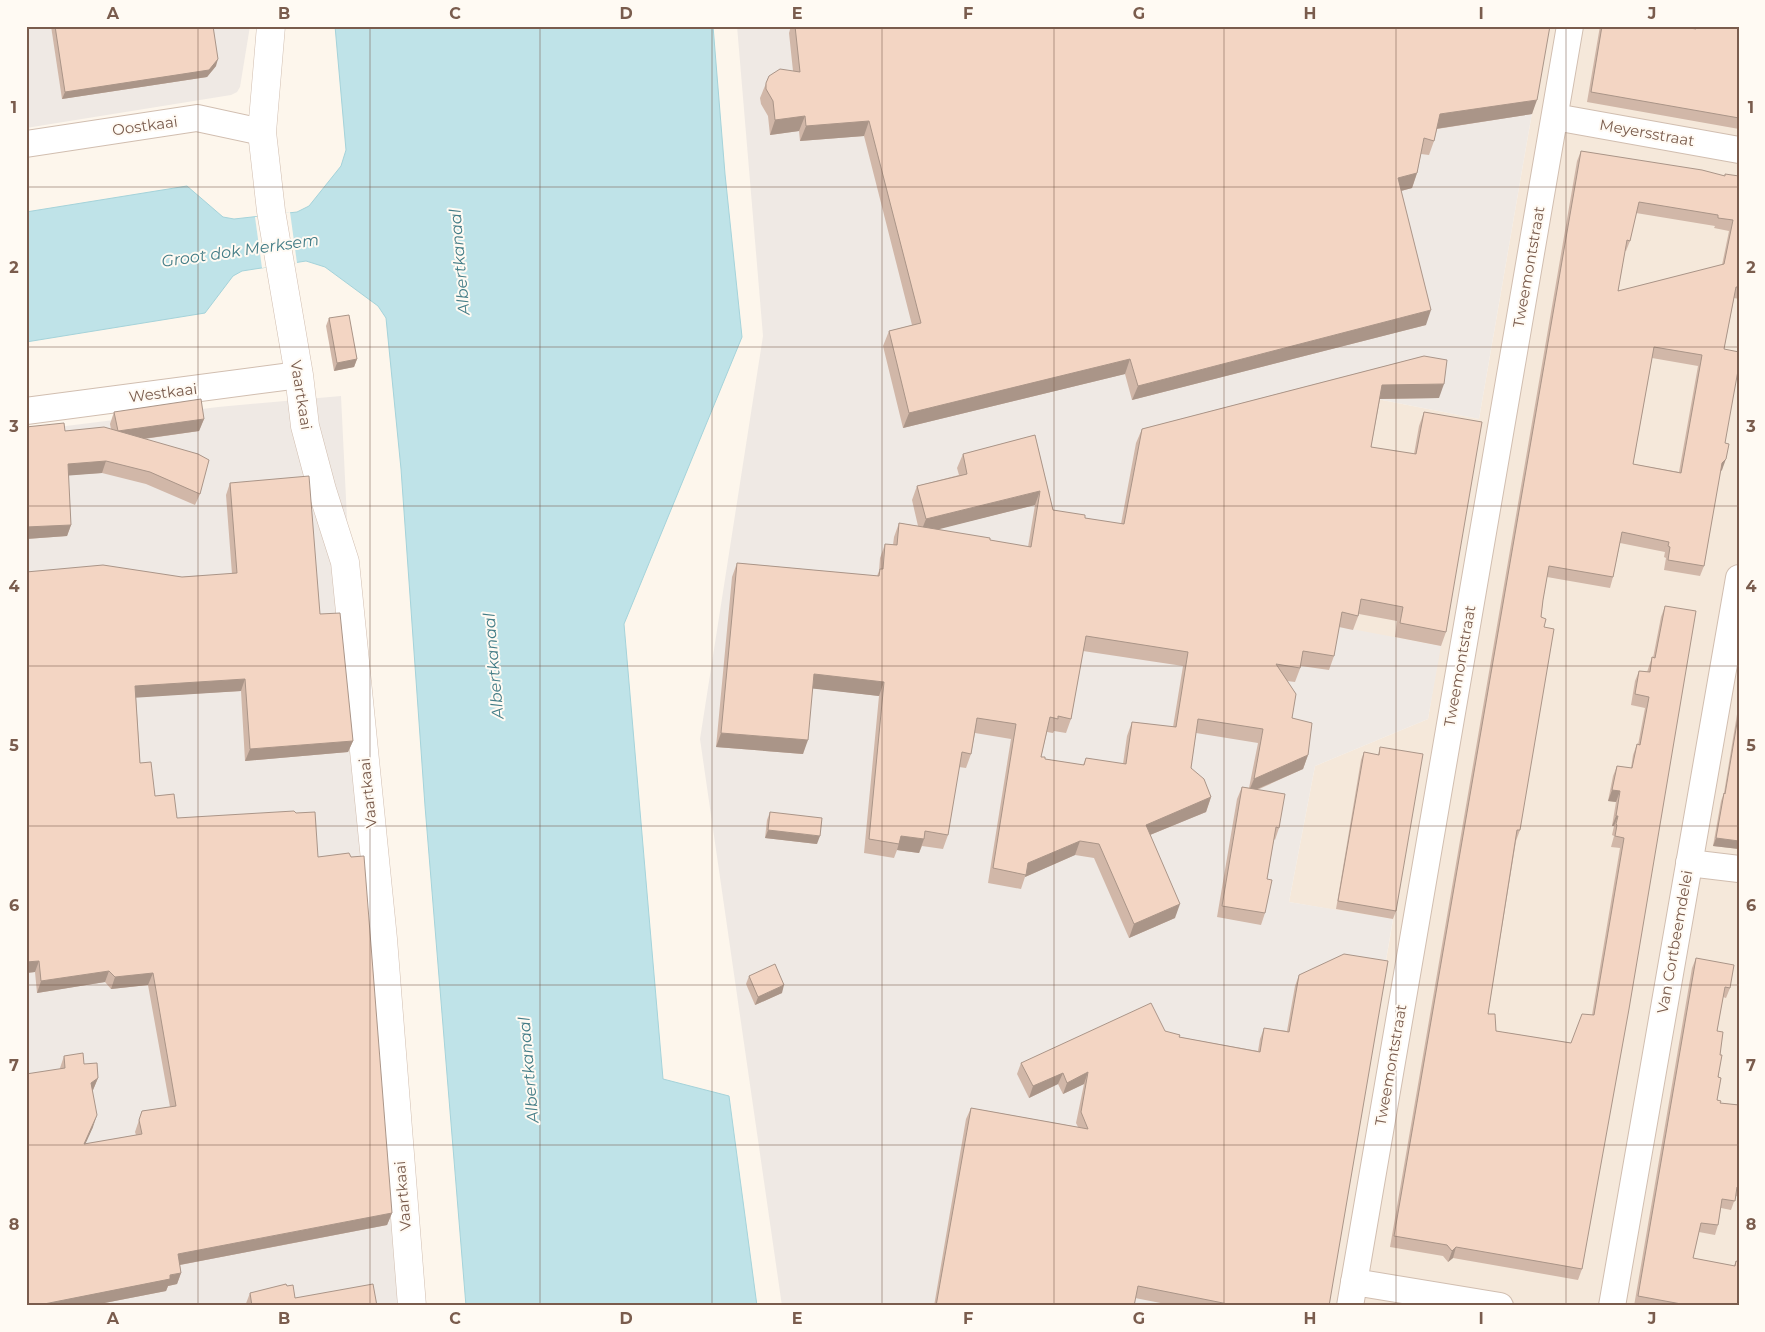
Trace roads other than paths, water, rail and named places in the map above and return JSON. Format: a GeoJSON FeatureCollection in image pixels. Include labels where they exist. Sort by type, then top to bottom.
{"type":"FeatureCollection","features":[{"type":"Feature","properties":{"kind":"street"},"geometry":{"type":"LineString","coordinates":[[262,132],[271,26]]}},
{"type":"Feature","properties":{"kind":"street","name":"Tweemontstraat"},"geometry":{"type":"LineString","coordinates":[[1352,1294],[1570,26]]}},
{"type":"Feature","properties":{"kind":"street","name":"Meyersstraat"},"geometry":{"type":"LineString","coordinates":[[1555,117],[1739,150]]}},
{"type":"Feature","properties":{"kind":"street","name":"Oostkaai"},"geometry":{"type":"LineString","coordinates":[[26,144],[197,118],[262,132]]}},
{"type":"Feature","properties":{"kind":"street","name":"Vaartkaai"},"geometry":{"type":"LineString","coordinates":[[262,132],[271,211],[299,375],[305,426],[344,562],[383,939],[412,1306]]}},
{"type":"Feature","properties":{"kind":"street","name":"Westkaai"},"geometry":{"type":"LineString","coordinates":[[26,411],[299,375]]}},
{"type":"Feature","properties":{"kind":"street","name":"Van Cortbeemdelei"},"geometry":{"type":"LineString","coordinates":[[1612,1306],[1739,578]]}},
{"type":"Feature","properties":{"kind":"street"},"geometry":{"type":"LineString","coordinates":[[1689,864],[1739,869]]}},
{"type":"Feature","properties":{"kind":"street"},"geometry":{"type":"LineString","coordinates":[[1352,1294],[1500,1306]]}},
{"type":"Feature","properties":{"kind":"water"},"geometry":{"type":"Polygon","coordinates":[[[335,26],[713,26],[725,174],[742,337],[624,624],[663,1079],[729,1096],[757,1306],[466,1306],[425,806],[401,469],[386,318],[378,306],[325,267],[306,261],[242,271],[233,276],[205,313],[26,342],[26,212],[187,186],[223,217],[234,219],[297,212],[309,206],[341,166],[346,150],[335,26]]]}},
{"type":"Feature","properties":{"kind":"water label","name":"Groot dok Merksem"},"geometry":{"type":"Point","coordinates":[240,250]}},
{"type":"Feature","properties":{"kind":"water label","name":"Albertkanaal"},"geometry":{"type":"Point","coordinates":[459,262]}},
{"type":"Feature","properties":{"kind":"water label","name":"Albertkanaal"},"geometry":{"type":"Point","coordinates":[493,666]}},
{"type":"Feature","properties":{"kind":"water label","name":"Albertkanaal"},"geometry":{"type":"Point","coordinates":[528,1070]}}]}
